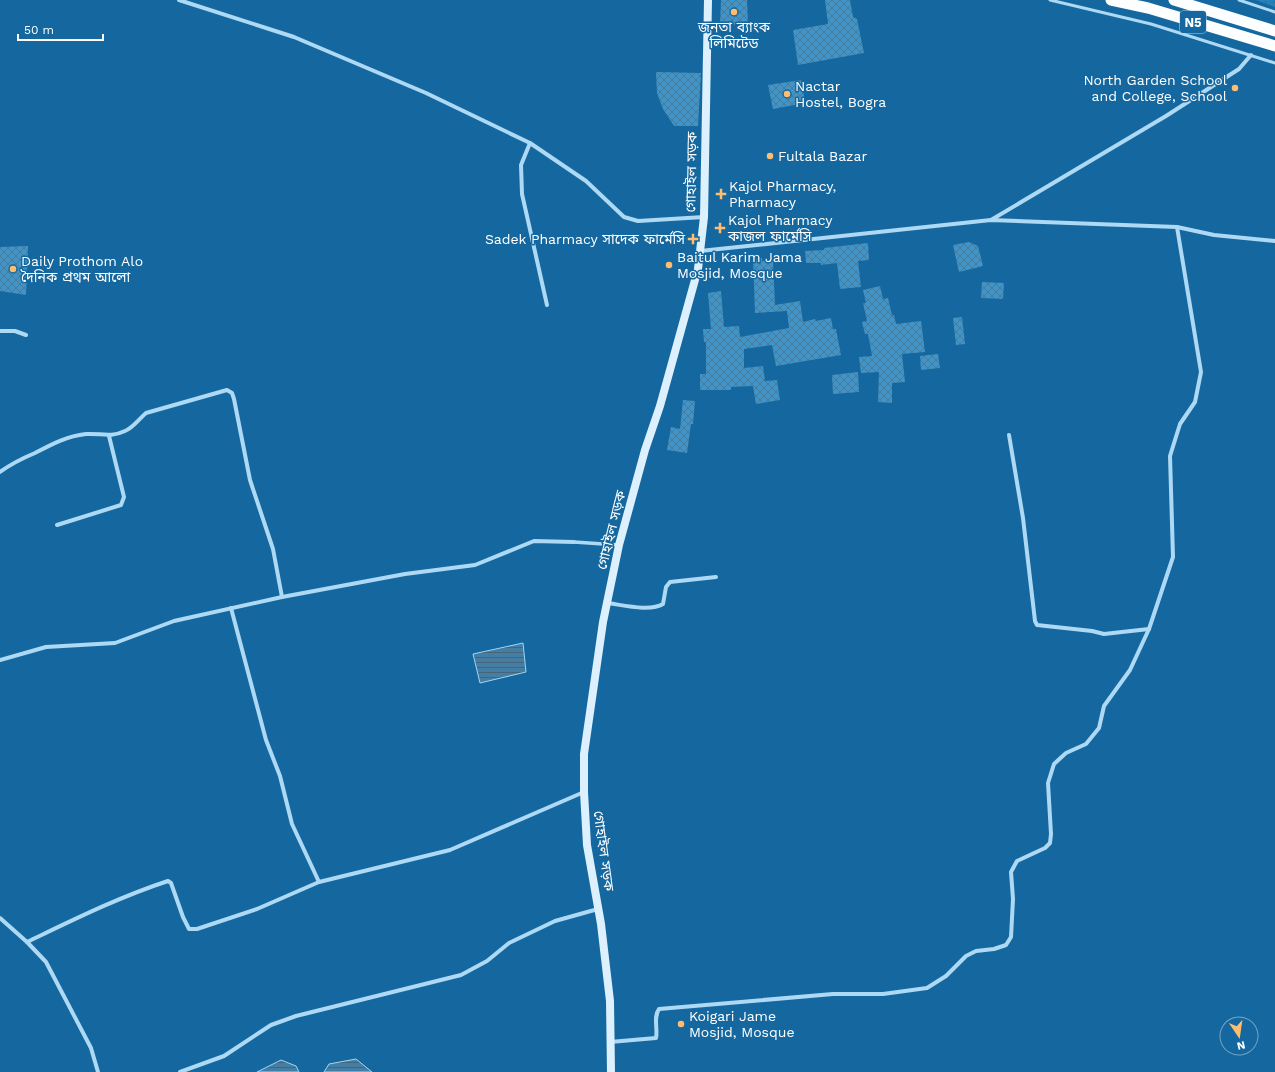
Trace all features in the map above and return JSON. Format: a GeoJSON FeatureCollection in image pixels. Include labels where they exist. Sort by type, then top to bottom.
{"type":"FeatureCollection","features":[{"type":"Feature","properties":{"kind":"highway","name":"N5"},"geometry":{"type":"LineString","coordinates":[[1111,0],[1148,8],[1275,46]]}},
{"type":"Feature","properties":{"kind":"highway","name":"N5"},"geometry":{"type":"LineString","coordinates":[[1174,0],[1275,31]]}},
{"type":"Feature","properties":{"kind":"main road","name":"গোহাইল সড়ক"},"geometry":{"type":"LineString","coordinates":[[611,1072],[610,1001],[599,909],[587,845],[584,792],[584,754],[607,602],[619,545],[645,450],[660,406],[682,330],[698,269],[704,217],[708,0]]}},
{"type":"Feature","properties":{"kind":"street"},"geometry":{"type":"LineString","coordinates":[[179,0],[301,40],[426,93],[530,143],[586,181],[624,217],[631,220],[638,221],[704,217]]}},
{"type":"Feature","properties":{"kind":"street"},"geometry":{"type":"LineString","coordinates":[[991,220],[1166,116],[1239,69],[1251,55]]}},
{"type":"Feature","properties":{"kind":"street"},"geometry":{"type":"LineString","coordinates":[[530,143],[522,165],[522,194],[547,305]]}},
{"type":"Feature","properties":{"kind":"street"},"geometry":{"type":"LineString","coordinates":[[700,251],[991,220],[1178,227],[1214,235],[1275,241]]}},
{"type":"Feature","properties":{"kind":"street"},"geometry":{"type":"LineString","coordinates":[[610,1042],[656,1038],[656,1012],[659,1009],[833,994],[882,994],[927,988],[946,976],[966,956],[976,951],[994,949],[1006,945],[1010,937],[1013,899],[1011,872],[1017,861],[1045,848],[1050,843],[1051,834],[1048,783],[1054,764],[1066,753],[1086,744],[1099,728],[1104,706],[1130,670],[1149,629],[1173,557],[1170,456],[1180,424],[1195,402],[1201,372],[1178,227]]}},
{"type":"Feature","properties":{"kind":"street"},"geometry":{"type":"LineString","coordinates":[[0,331],[15,331],[26,335]]}},
{"type":"Feature","properties":{"kind":"street"},"geometry":{"type":"LineString","coordinates":[[0,472],[8,465],[60,440],[86,434],[109,436],[126,431],[134,426],[138,419],[146,414],[227,390],[232,393],[250,480],[273,548],[282,598]]}},
{"type":"Feature","properties":{"kind":"street"},"geometry":{"type":"LineString","coordinates":[[1009,435],[1023,518],[1035,620],[1037,625],[1092,631],[1104,634],[1149,629]]}},
{"type":"Feature","properties":{"kind":"street"},"geometry":{"type":"LineString","coordinates":[[57,525],[121,505],[124,497],[109,436]]}},
{"type":"Feature","properties":{"kind":"street"},"geometry":{"type":"LineString","coordinates":[[0,660],[46,647],[115,644],[174,621],[231,608],[405,574],[475,565],[534,541],[619,545]]}},
{"type":"Feature","properties":{"kind":"street"},"geometry":{"type":"LineString","coordinates":[[607,602],[649,608],[658,606],[663,604],[666,587],[670,582],[716,577]]}},
{"type":"Feature","properties":{"kind":"street"},"geometry":{"type":"LineString","coordinates":[[231,608],[266,740],[280,776],[292,824],[319,882]]}},
{"type":"Feature","properties":{"kind":"street"},"geometry":{"type":"LineString","coordinates":[[27,942],[90,912],[149,887],[168,881],[171,883],[183,917],[190,929],[197,929],[256,909],[319,882],[450,850],[584,792]]}},
{"type":"Feature","properties":{"kind":"street"},"geometry":{"type":"LineString","coordinates":[[180,1072],[224,1056],[272,1026],[296,1016],[461,975],[487,961],[510,942],[555,921],[599,909]]}},
{"type":"Feature","properties":{"kind":"street"},"geometry":{"type":"LineString","coordinates":[[0,918],[27,942],[46,962],[91,1048],[98,1072]]}},
{"type":"Feature","properties":{"kind":"lane"},"geometry":{"type":"LineString","coordinates":[[1050,0],[1151,24],[1275,63]]}},
{"type":"Feature","properties":{"kind":"lane"},"geometry":{"type":"LineString","coordinates":[[1239,0],[1275,12]]}},
{"type":"Feature","properties":{"kind":"shaded area"},"geometry":{"type":"Polygon","coordinates":[[[1256,0],[1275,0],[1275,7],[1256,0]]]}},
{"type":"Feature","properties":{"kind":"shaded area"},"geometry":{"type":"Polygon","coordinates":[[[523,643],[526,672],[480,683],[473,654],[523,643]]]}},
{"type":"Feature","properties":{"kind":"shaded area"},"geometry":{"type":"Polygon","coordinates":[[[356,1059],[372,1072],[324,1072],[329,1064],[356,1059]]]}},
{"type":"Feature","properties":{"kind":"shaded area"},"geometry":{"type":"Polygon","coordinates":[[[281,1060],[296,1066],[299,1072],[257,1072],[281,1060]]]}},
{"type":"Feature","properties":{"kind":"building","name":"জনতা ব্যাংক লিমিটেড"},"geometry":{"type":"Polygon","coordinates":[[[721,0],[747,0],[748,24],[720,25],[721,0]]]}},
{"type":"Feature","properties":{"kind":"building"},"geometry":{"type":"Polygon","coordinates":[[[825,0],[850,0],[853,17],[857,19],[864,53],[798,65],[793,30],[828,24],[825,0]]]}},
{"type":"Feature","properties":{"kind":"building"},"geometry":{"type":"Polygon","coordinates":[[[656,72],[701,73],[698,126],[674,126],[663,109],[657,93],[656,72]]]}},
{"type":"Feature","properties":{"kind":"building","name":"Nactar Hostel, Bogra"},"geometry":{"type":"Polygon","coordinates":[[[801,80],[805,103],[773,109],[768,85],[801,80]]]}},
{"type":"Feature","properties":{"kind":"building"},"geometry":{"type":"Polygon","coordinates":[[[969,242],[978,246],[983,266],[959,272],[953,245],[969,242]]]}},
{"type":"Feature","properties":{"kind":"building"},"geometry":{"type":"Polygon","coordinates":[[[868,243],[869,260],[858,261],[861,287],[840,289],[837,263],[821,265],[821,263],[806,263],[805,251],[824,250],[824,248],[868,243]]]}},
{"type":"Feature","properties":{"kind":"building","name":"Daily Prothom Alo দৈনিক প্রথম আলো"},"geometry":{"type":"Polygon","coordinates":[[[28,246],[26,295],[0,291],[0,247],[28,246]]]}},
{"type":"Feature","properties":{"kind":"building"},"geometry":{"type":"Polygon","coordinates":[[[762,258],[762,261],[773,261],[775,305],[800,301],[803,322],[815,319],[816,321],[831,318],[833,329],[836,329],[841,355],[776,366],[772,345],[744,349],[744,368],[763,366],[765,381],[777,380],[780,400],[756,404],[753,386],[731,387],[731,390],[700,390],[700,374],[706,374],[706,342],[704,342],[703,329],[711,329],[708,293],[721,291],[724,327],[739,326],[740,337],[789,328],[787,311],[755,313],[753,259],[762,258]]]}},
{"type":"Feature","properties":{"kind":"building"},"geometry":{"type":"Polygon","coordinates":[[[982,282],[1004,283],[1003,299],[981,298],[982,282]]]}},
{"type":"Feature","properties":{"kind":"building"},"geometry":{"type":"Polygon","coordinates":[[[880,286],[883,299],[888,298],[896,324],[921,321],[925,352],[902,354],[905,382],[892,383],[892,403],[878,402],[879,372],[861,373],[859,357],[872,356],[868,334],[865,334],[862,322],[867,321],[863,303],[866,303],[863,290],[880,286]]]}},
{"type":"Feature","properties":{"kind":"building"},"geometry":{"type":"Polygon","coordinates":[[[962,317],[965,344],[956,345],[953,318],[962,317]]]}},
{"type":"Feature","properties":{"kind":"building"},"geometry":{"type":"Polygon","coordinates":[[[938,354],[940,368],[921,370],[920,356],[938,354]]]}},
{"type":"Feature","properties":{"kind":"building"},"geometry":{"type":"Polygon","coordinates":[[[858,372],[859,392],[833,394],[832,375],[858,372]]]}},
{"type":"Feature","properties":{"kind":"building"},"geometry":{"type":"Polygon","coordinates":[[[683,400],[695,401],[693,424],[691,424],[687,453],[667,450],[671,427],[680,429],[683,400]]]}},
{"type":"Feature","properties":{"kind":"place","name":"জনতা ব্যাংক লিমিটেড"},"geometry":{"type":"Point","coordinates":[734,12]}},
{"type":"Feature","properties":{"kind":"place","name":"North Garden School and College, School"},"geometry":{"type":"Point","coordinates":[1235,88]}},
{"type":"Feature","properties":{"kind":"place","name":"Nactar Hostel, Bogra"},"geometry":{"type":"Point","coordinates":[787,94]}},
{"type":"Feature","properties":{"kind":"place","name":"Fultala Bazar"},"geometry":{"type":"Point","coordinates":[770,156]}},
{"type":"Feature","properties":{"kind":"place","name":"Kajol Pharmacy, Pharmacy"},"geometry":{"type":"Point","coordinates":[721,194]}},
{"type":"Feature","properties":{"kind":"place","name":"Kajol Pharmacy কাজল ফার্মেসি"},"geometry":{"type":"Point","coordinates":[720,228]}},
{"type":"Feature","properties":{"kind":"place","name":"Sadek Pharmacy সাদেক ফার্মেসি"},"geometry":{"type":"Point","coordinates":[693,239]}},
{"type":"Feature","properties":{"kind":"place","name":"Baitul Karim Jama Mosjid, Mosque"},"geometry":{"type":"Point","coordinates":[669,265]}},
{"type":"Feature","properties":{"kind":"place","name":"Daily Prothom Alo দৈনিক প্রথম আলো"},"geometry":{"type":"Point","coordinates":[13,269]}},
{"type":"Feature","properties":{"kind":"place","name":"Koigari Jame Mosjid, Mosque"},"geometry":{"type":"Point","coordinates":[681,1024]}}]}
